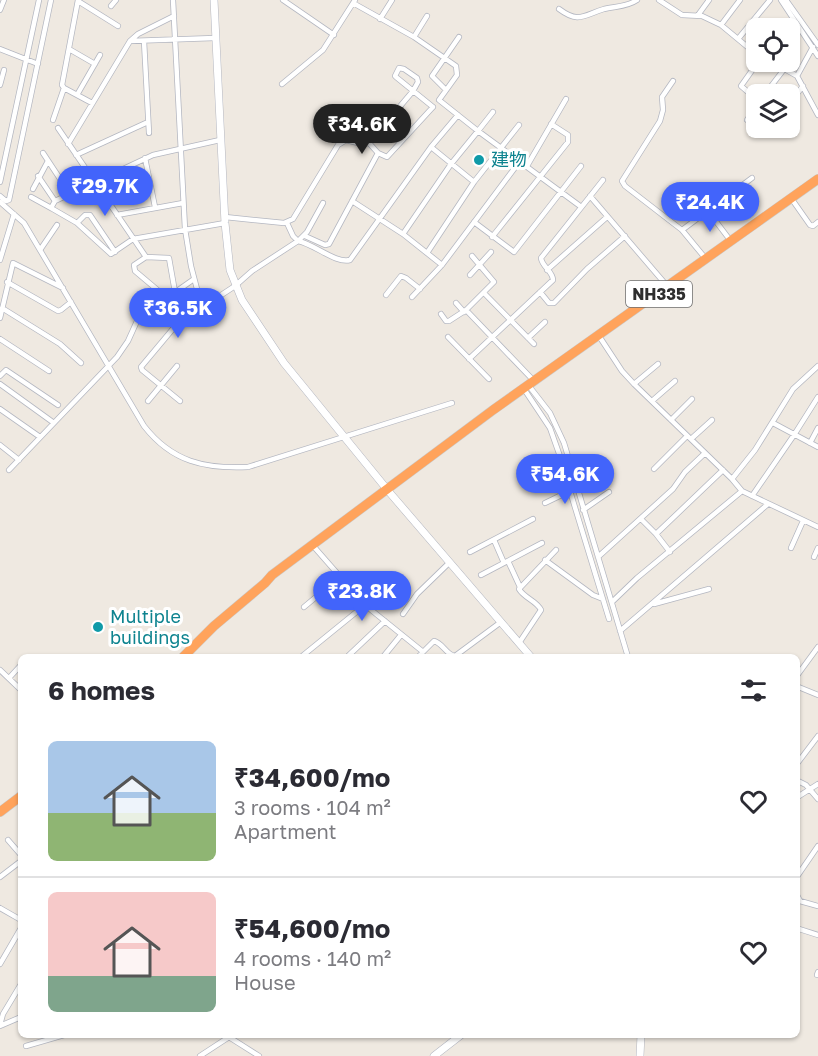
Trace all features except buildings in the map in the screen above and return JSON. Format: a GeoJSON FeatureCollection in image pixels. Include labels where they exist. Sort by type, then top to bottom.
{"type":"FeatureCollection","features":[{"type":"Feature","properties":{"kind":"highway","name":"NH335"},"geometry":{"type":"LineString","coordinates":[[186,654],[214,626],[265,583],[315,548],[493,410],[818,179]]}},
{"type":"Feature","properties":{"kind":"highway","name":"NH335"},"geometry":{"type":"LineString","coordinates":[[265,583],[272,575],[389,491]]}},
{"type":"Feature","properties":{"kind":"highway"},"geometry":{"type":"LineString","coordinates":[[0,812],[18,798]]}},
{"type":"Feature","properties":{"kind":"street"},"geometry":{"type":"LineString","coordinates":[[0,10],[4,0]]}},
{"type":"Feature","properties":{"kind":"street"},"geometry":{"type":"LineString","coordinates":[[0,182],[39,0]]}},
{"type":"Feature","properties":{"kind":"street"},"geometry":{"type":"LineString","coordinates":[[0,196],[6,201],[9,200],[51,0]]}},
{"type":"Feature","properties":{"kind":"street"},"geometry":{"type":"LineString","coordinates":[[53,120],[64,88],[62,83],[78,0],[118,26]]}},
{"type":"Feature","properties":{"kind":"street"},"geometry":{"type":"LineString","coordinates":[[111,6],[116,0]]}},
{"type":"Feature","properties":{"kind":"street"},"geometry":{"type":"LineString","coordinates":[[173,0],[185,230],[202,308]]}},
{"type":"Feature","properties":{"kind":"street"},"geometry":{"type":"LineString","coordinates":[[213,0],[225,220],[230,270],[235,286],[252,318],[277,353],[389,491],[528,654]]}},
{"type":"Feature","properties":{"kind":"street"},"geometry":{"type":"LineString","coordinates":[[283,0],[334,35]]}},
{"type":"Feature","properties":{"kind":"street"},"geometry":{"type":"LineString","coordinates":[[380,19],[392,0]]}},
{"type":"Feature","properties":{"kind":"street"},"geometry":{"type":"LineString","coordinates":[[559,9],[573,17],[581,18],[637,0]]}},
{"type":"Feature","properties":{"kind":"street"},"geometry":{"type":"LineString","coordinates":[[659,0],[682,15],[698,15],[721,26],[746,46]]}},
{"type":"Feature","properties":{"kind":"street"},"geometry":{"type":"LineString","coordinates":[[698,15],[708,0]]}},
{"type":"Feature","properties":{"kind":"street"},"geometry":{"type":"LineString","coordinates":[[721,26],[740,0]]}},
{"type":"Feature","properties":{"kind":"street"},"geometry":{"type":"LineString","coordinates":[[738,39],[770,0]]}},
{"type":"Feature","properties":{"kind":"street"},"geometry":{"type":"LineString","coordinates":[[781,0],[816,44]]}},
{"type":"Feature","properties":{"kind":"street"},"geometry":{"type":"LineString","coordinates":[[786,0],[816,44],[818,56]]}},
{"type":"Feature","properties":{"kind":"street"},"geometry":{"type":"LineString","coordinates":[[282,84],[323,50],[354,1],[380,19],[414,37],[458,69],[457,75],[439,100],[389,156],[385,157],[378,153],[369,143]]}},
{"type":"Feature","properties":{"kind":"street"},"geometry":{"type":"LineString","coordinates":[[68,144],[130,41],[138,34],[174,16]]}},
{"type":"Feature","properties":{"kind":"street"},"geometry":{"type":"LineString","coordinates":[[414,37],[427,16]]}},
{"type":"Feature","properties":{"kind":"street"},"geometry":{"type":"LineString","coordinates":[[446,90],[432,76],[459,37]]}},
{"type":"Feature","properties":{"kind":"street"},"geometry":{"type":"LineString","coordinates":[[130,41],[215,38]]}},
{"type":"Feature","properties":{"kind":"street"},"geometry":{"type":"LineString","coordinates":[[144,41],[149,133]]}},
{"type":"Feature","properties":{"kind":"street"},"geometry":{"type":"LineString","coordinates":[[797,76],[816,44]]}},
{"type":"Feature","properties":{"kind":"street"},"geometry":{"type":"LineString","coordinates":[[0,49],[38,64]]}},
{"type":"Feature","properties":{"kind":"street"},"geometry":{"type":"LineString","coordinates":[[69,49],[95,64]]}},
{"type":"Feature","properties":{"kind":"street"},"geometry":{"type":"LineString","coordinates":[[77,95],[100,55]]}},
{"type":"Feature","properties":{"kind":"street"},"geometry":{"type":"LineString","coordinates":[[31,197],[76,223],[109,253],[115,252],[134,239],[225,220],[287,222],[293,219],[338,145],[346,140],[362,144],[369,143],[413,91],[418,82],[417,78],[399,68],[394,76],[413,91],[433,107]]}},
{"type":"Feature","properties":{"kind":"street"},"geometry":{"type":"LineString","coordinates":[[0,85],[4,70]]}},
{"type":"Feature","properties":{"kind":"street"},"geometry":{"type":"LineString","coordinates":[[746,90],[741,86],[751,72]]}},
{"type":"Feature","properties":{"kind":"street"},"geometry":{"type":"LineString","coordinates":[[773,84],[782,72]]}},
{"type":"Feature","properties":{"kind":"street"},"geometry":{"type":"LineString","coordinates":[[791,72],[797,76],[818,115]]}},
{"type":"Feature","properties":{"kind":"street"},"geometry":{"type":"LineString","coordinates":[[673,81],[662,97],[663,110],[660,121],[622,181],[625,186],[682,230],[706,260]]}},
{"type":"Feature","properties":{"kind":"street"},"geometry":{"type":"LineString","coordinates":[[800,90],[803,86]]}},
{"type":"Feature","properties":{"kind":"street"},"geometry":{"type":"LineString","coordinates":[[64,88],[92,103]]}},
{"type":"Feature","properties":{"kind":"street"},"geometry":{"type":"LineString","coordinates":[[527,166],[566,99]]}},
{"type":"Feature","properties":{"kind":"street"},"geometry":{"type":"LineString","coordinates":[[439,100],[580,206]]}},
{"type":"Feature","properties":{"kind":"street"},"geometry":{"type":"LineString","coordinates":[[403,234],[451,164],[493,112]]}},
{"type":"Feature","properties":{"kind":"street"},"geometry":{"type":"LineString","coordinates":[[287,222],[292,236],[298,241],[319,248],[337,260],[350,260],[431,147],[458,116]]}},
{"type":"Feature","properties":{"kind":"street"},"geometry":{"type":"LineString","coordinates":[[76,155],[148,122]]}},
{"type":"Feature","properties":{"kind":"street"},"geometry":{"type":"LineString","coordinates":[[492,237],[569,139],[568,135],[551,124]]}},
{"type":"Feature","properties":{"kind":"street"},"geometry":{"type":"LineString","coordinates":[[427,253],[474,182],[519,125]]}},
{"type":"Feature","properties":{"kind":"street"},"geometry":{"type":"LineString","coordinates":[[58,128],[146,257]]}},
{"type":"Feature","properties":{"kind":"street"},"geometry":{"type":"LineString","coordinates":[[51,208],[55,201],[145,158],[220,140]]}},
{"type":"Feature","properties":{"kind":"street"},"geometry":{"type":"LineString","coordinates":[[431,147],[474,182]]}},
{"type":"Feature","properties":{"kind":"street"},"geometry":{"type":"LineString","coordinates":[[43,153],[70,194]]}},
{"type":"Feature","properties":{"kind":"street"},"geometry":{"type":"LineString","coordinates":[[304,236],[325,245],[329,244],[378,153]]}},
{"type":"Feature","properties":{"kind":"street"},"geometry":{"type":"LineString","coordinates":[[145,158],[155,207]]}},
{"type":"Feature","properties":{"kind":"street"},"geometry":{"type":"LineString","coordinates":[[33,189],[48,161]]}},
{"type":"Feature","properties":{"kind":"street"},"geometry":{"type":"LineString","coordinates":[[412,297],[442,265],[520,161]]}},
{"type":"Feature","properties":{"kind":"street"},"geometry":{"type":"LineString","coordinates":[[474,222],[514,252],[581,166]]}},
{"type":"Feature","properties":{"kind":"street"},"geometry":{"type":"LineString","coordinates":[[39,176],[55,201]]}},
{"type":"Feature","properties":{"kind":"street"},"geometry":{"type":"LineString","coordinates":[[682,230],[752,178]]}},
{"type":"Feature","properties":{"kind":"street"},"geometry":{"type":"LineString","coordinates":[[469,358],[552,280],[541,258],[580,206],[603,180]]}},
{"type":"Feature","properties":{"kind":"street"},"geometry":{"type":"LineString","coordinates":[[590,196],[668,287]]}},
{"type":"Feature","properties":{"kind":"street"},"geometry":{"type":"LineString","coordinates":[[791,198],[810,225],[813,226],[818,222]]}},
{"type":"Feature","properties":{"kind":"street"},"geometry":{"type":"LineString","coordinates":[[352,201],[403,234],[442,265]]}},
{"type":"Feature","properties":{"kind":"street"},"geometry":{"type":"LineString","coordinates":[[0,202],[24,223],[144,426],[152,437],[165,448],[184,458],[217,468],[248,467],[452,403]]}},
{"type":"Feature","properties":{"kind":"street"},"geometry":{"type":"LineString","coordinates":[[117,215],[183,203]]}},
{"type":"Feature","properties":{"kind":"street"},"geometry":{"type":"LineString","coordinates":[[180,401],[142,370],[142,365],[177,324],[304,236],[324,203]]}},
{"type":"Feature","properties":{"kind":"street"},"geometry":{"type":"LineString","coordinates":[[708,211],[731,242]]}},
{"type":"Feature","properties":{"kind":"street"},"geometry":{"type":"LineString","coordinates":[[0,260],[3,242],[14,214]]}},
{"type":"Feature","properties":{"kind":"street"},"geometry":{"type":"LineString","coordinates":[[76,223],[90,214],[115,252]]}},
{"type":"Feature","properties":{"kind":"street"},"geometry":{"type":"LineString","coordinates":[[548,270],[607,216]]}},
{"type":"Feature","properties":{"kind":"street"},"geometry":{"type":"LineString","coordinates":[[40,250],[57,225]]}},
{"type":"Feature","properties":{"kind":"street"},"geometry":{"type":"LineString","coordinates":[[540,292],[549,303],[554,303],[587,269],[625,236]]}},
{"type":"Feature","properties":{"kind":"street"},"geometry":{"type":"LineString","coordinates":[[470,275],[491,252]]}},
{"type":"Feature","properties":{"kind":"street"},"geometry":{"type":"LineString","coordinates":[[441,314],[448,322],[465,311],[495,281],[472,256]]}},
{"type":"Feature","properties":{"kind":"street"},"geometry":{"type":"LineString","coordinates":[[176,292],[169,258],[146,257],[134,265],[135,271],[168,298],[194,279]]}},
{"type":"Feature","properties":{"kind":"street"},"geometry":{"type":"LineString","coordinates":[[0,317],[13,263],[63,288]]}},
{"type":"Feature","properties":{"kind":"street"},"geometry":{"type":"LineString","coordinates":[[386,295],[400,276],[420,289]]}},
{"type":"Feature","properties":{"kind":"street"},"geometry":{"type":"LineString","coordinates":[[7,282],[58,311],[71,302]]}},
{"type":"Feature","properties":{"kind":"street"},"geometry":{"type":"LineString","coordinates":[[484,293],[534,344]]}},
{"type":"Feature","properties":{"kind":"street"},"geometry":{"type":"LineString","coordinates":[[9,470],[108,366],[128,341],[147,298]]}},
{"type":"Feature","properties":{"kind":"street"},"geometry":{"type":"LineString","coordinates":[[456,303],[491,337],[558,427],[627,654]]}},
{"type":"Feature","properties":{"kind":"street"},"geometry":{"type":"LineString","coordinates":[[2,308],[60,344],[81,363]]}},
{"type":"Feature","properties":{"kind":"street"},"geometry":{"type":"LineString","coordinates":[[528,338],[545,322]]}},
{"type":"Feature","properties":{"kind":"street"},"geometry":{"type":"LineString","coordinates":[[599,336],[622,371],[742,491],[818,527]]}},
{"type":"Feature","properties":{"kind":"street"},"geometry":{"type":"LineString","coordinates":[[448,337],[489,379]]}},
{"type":"Feature","properties":{"kind":"street"},"geometry":{"type":"LineString","coordinates":[[0,339],[49,371]]}},
{"type":"Feature","properties":{"kind":"street"},"geometry":{"type":"LineString","coordinates":[[634,384],[658,364]]}},
{"type":"Feature","properties":{"kind":"street"},"geometry":{"type":"LineString","coordinates":[[148,400],[177,366]]}},
{"type":"Feature","properties":{"kind":"street"},"geometry":{"type":"LineString","coordinates":[[732,479],[755,450],[793,389],[818,366]]}},
{"type":"Feature","properties":{"kind":"street"},"geometry":{"type":"LineString","coordinates":[[1,372],[7,371],[58,405]]}},
{"type":"Feature","properties":{"kind":"street"},"geometry":{"type":"LineString","coordinates":[[652,401],[675,381]]}},
{"type":"Feature","properties":{"kind":"street"},"geometry":{"type":"LineString","coordinates":[[0,384],[54,423]]}},
{"type":"Feature","properties":{"kind":"street"},"geometry":{"type":"LineString","coordinates":[[752,496],[818,397]]}},
{"type":"Feature","properties":{"kind":"street"},"geometry":{"type":"LineString","coordinates":[[670,420],[692,399]]}},
{"type":"Feature","properties":{"kind":"street"},"geometry":{"type":"LineString","coordinates":[[0,409],[40,437]]}},
{"type":"Feature","properties":{"kind":"street"},"geometry":{"type":"LineString","coordinates":[[654,469],[712,420]]}},
{"type":"Feature","properties":{"kind":"street"},"geometry":{"type":"LineString","coordinates":[[773,423],[818,447]]}},
{"type":"Feature","properties":{"kind":"street"},"geometry":{"type":"LineString","coordinates":[[810,443],[818,428]]}},
{"type":"Feature","properties":{"kind":"street"},"geometry":{"type":"LineString","coordinates":[[0,445],[19,460]]}},
{"type":"Feature","properties":{"kind":"street"},"geometry":{"type":"LineString","coordinates":[[598,557],[673,489],[685,472],[705,453]]}},
{"type":"Feature","properties":{"kind":"street"},"geometry":{"type":"LineString","coordinates":[[656,534],[723,470]]}},
{"type":"Feature","properties":{"kind":"street"},"geometry":{"type":"LineString","coordinates":[[545,503],[577,488]]}},
{"type":"Feature","properties":{"kind":"street"},"geometry":{"type":"LineString","coordinates":[[570,491],[609,619]]}},
{"type":"Feature","properties":{"kind":"street"},"geometry":{"type":"LineString","coordinates":[[612,602],[637,578],[742,491]]}},
{"type":"Feature","properties":{"kind":"street"},"geometry":{"type":"LineString","coordinates":[[584,510],[609,492]]}},
{"type":"Feature","properties":{"kind":"street"},"geometry":{"type":"LineString","coordinates":[[620,631],[768,504]]}},
{"type":"Feature","properties":{"kind":"street"},"geometry":{"type":"LineString","coordinates":[[470,552],[533,519]]}},
{"type":"Feature","properties":{"kind":"street"},"geometry":{"type":"LineString","coordinates":[[641,519],[670,552]]}},
{"type":"Feature","properties":{"kind":"street"},"geometry":{"type":"LineString","coordinates":[[791,548],[803,520]]}},
{"type":"Feature","properties":{"kind":"street"},"geometry":{"type":"LineString","coordinates":[[494,540],[520,587],[521,593],[541,610],[519,643]]}},
{"type":"Feature","properties":{"kind":"street"},"geometry":{"type":"LineString","coordinates":[[481,575],[542,543]]}},
{"type":"Feature","properties":{"kind":"street"},"geometry":{"type":"LineString","coordinates":[[315,548],[365,604],[422,651]]}},
{"type":"Feature","properties":{"kind":"street"},"geometry":{"type":"LineString","coordinates":[[814,557],[818,548]]}},
{"type":"Feature","properties":{"kind":"street"},"geometry":{"type":"LineString","coordinates":[[520,587],[556,550]]}},
{"type":"Feature","properties":{"kind":"street"},"geometry":{"type":"LineString","coordinates":[[545,560],[603,600]]}},
{"type":"Feature","properties":{"kind":"street"},"geometry":{"type":"LineString","coordinates":[[403,614],[417,594],[450,562]]}},
{"type":"Feature","properties":{"kind":"street"},"geometry":{"type":"LineString","coordinates":[[304,607],[340,577]]}},
{"type":"Feature","properties":{"kind":"street"},"geometry":{"type":"LineString","coordinates":[[652,604],[709,589]]}},
{"type":"Feature","properties":{"kind":"street"},"geometry":{"type":"LineString","coordinates":[[305,654],[365,604]]}},
{"type":"Feature","properties":{"kind":"street"},"geometry":{"type":"LineString","coordinates":[[350,654],[385,621]]}},
{"type":"Feature","properties":{"kind":"street"},"geometry":{"type":"LineString","coordinates":[[458,654],[501,622]]}},
{"type":"Feature","properties":{"kind":"street"},"geometry":{"type":"LineString","coordinates":[[385,654],[401,635]]}},
{"type":"Feature","properties":{"kind":"street"},"geometry":{"type":"LineString","coordinates":[[420,654],[436,641],[449,654]]}},
{"type":"Feature","properties":{"kind":"street"},"geometry":{"type":"LineString","coordinates":[[800,672],[818,647]]}},
{"type":"Feature","properties":{"kind":"street"},"geometry":{"type":"LineString","coordinates":[[9,678],[18,668]]}},
{"type":"Feature","properties":{"kind":"street"},"geometry":{"type":"LineString","coordinates":[[0,670],[18,687]]}},
{"type":"Feature","properties":{"kind":"street"},"geometry":{"type":"LineString","coordinates":[[800,688],[818,695]]}},
{"type":"Feature","properties":{"kind":"street"},"geometry":{"type":"LineString","coordinates":[[800,760],[818,736]]}},
{"type":"Feature","properties":{"kind":"street"},"geometry":{"type":"LineString","coordinates":[[800,783],[810,789],[818,799]]}},
{"type":"Feature","properties":{"kind":"street"},"geometry":{"type":"LineString","coordinates":[[802,793],[818,784]]}},
{"type":"Feature","properties":{"kind":"street"},"geometry":{"type":"LineString","coordinates":[[8,840],[18,852]]}},
{"type":"Feature","properties":{"kind":"street"},"geometry":{"type":"LineString","coordinates":[[800,873],[818,846]]}},
{"type":"Feature","properties":{"kind":"street"},"geometry":{"type":"LineString","coordinates":[[0,877],[18,863]]}},
{"type":"Feature","properties":{"kind":"street"},"geometry":{"type":"LineString","coordinates":[[800,901],[818,906]]}},
{"type":"Feature","properties":{"kind":"street"},"geometry":{"type":"LineString","coordinates":[[0,908],[18,918]]}},
{"type":"Feature","properties":{"kind":"street"},"geometry":{"type":"LineString","coordinates":[[800,929],[818,934]]}},
{"type":"Feature","properties":{"kind":"street"},"geometry":{"type":"LineString","coordinates":[[0,964],[18,933]]}},
{"type":"Feature","properties":{"kind":"street"},"geometry":{"type":"LineString","coordinates":[[18,989],[1,1018],[0,1025],[18,1018]]}},
{"type":"Feature","properties":{"kind":"street"},"geometry":{"type":"LineString","coordinates":[[26,1046],[54,1038]]}},
{"type":"Feature","properties":{"kind":"street"},"geometry":{"type":"LineString","coordinates":[[203,1055],[226,1038]]}},
{"type":"Feature","properties":{"kind":"street"},"geometry":{"type":"LineString","coordinates":[[233,1038],[258,1056]]}},
{"type":"Feature","properties":{"kind":"street"},"geometry":{"type":"LineString","coordinates":[[434,1056],[457,1038]]}},
{"type":"Feature","properties":{"kind":"street"},"geometry":{"type":"LineString","coordinates":[[640,1056],[641,1038]]}},
{"type":"Feature","properties":{"kind":"place","name":"建物"},"geometry":{"type":"Point","coordinates":[479,160]}},
{"type":"Feature","properties":{"kind":"place","name":"Multiple buildings"},"geometry":{"type":"Point","coordinates":[98,627]}}]}
